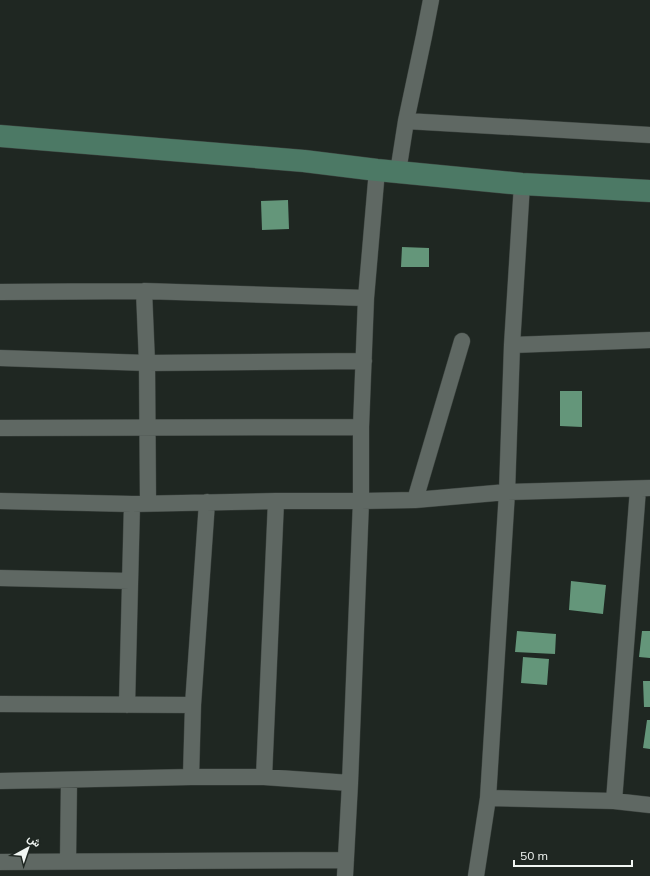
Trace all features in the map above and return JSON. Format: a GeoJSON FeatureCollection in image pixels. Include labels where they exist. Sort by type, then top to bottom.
{"type":"FeatureCollection","features":[{"type":"Feature","properties":{"kind":"street"},"geometry":{"type":"LineString","coordinates":[[345,876],[361,501],[361,427],[366,298],[388,171],[406,121],[431,0]]}},
{"type":"Feature","properties":{"kind":"street"},"geometry":{"type":"LineString","coordinates":[[406,121],[650,135]]}},
{"type":"Feature","properties":{"kind":"street"},"geometry":{"type":"LineString","coordinates":[[0,136],[304,161],[522,184],[650,191]]}},
{"type":"Feature","properties":{"kind":"street"},"geometry":{"type":"LineString","coordinates":[[476,876],[488,798],[507,492],[512,345],[522,184]]}},
{"type":"Feature","properties":{"kind":"street"},"geometry":{"type":"LineString","coordinates":[[0,292],[144,291],[366,298]]}},
{"type":"Feature","properties":{"kind":"street"},"geometry":{"type":"LineString","coordinates":[[128,705],[130,581],[140,504],[147,428],[147,363],[144,291]]}},
{"type":"Feature","properties":{"kind":"street"},"geometry":{"type":"LineString","coordinates":[[512,345],[650,340]]}},
{"type":"Feature","properties":{"kind":"street"},"geometry":{"type":"LineString","coordinates":[[415,500],[462,341]]}},
{"type":"Feature","properties":{"kind":"street"},"geometry":{"type":"LineString","coordinates":[[0,358],[147,363],[364,361]]}},
{"type":"Feature","properties":{"kind":"street"},"geometry":{"type":"LineString","coordinates":[[0,428],[361,427]]}},
{"type":"Feature","properties":{"kind":"street"},"geometry":{"type":"LineString","coordinates":[[0,501],[140,504],[415,500],[507,492],[644,489],[614,801]]}},
{"type":"Feature","properties":{"kind":"street"},"geometry":{"type":"LineString","coordinates":[[264,777],[276,501]]}},
{"type":"Feature","properties":{"kind":"street"},"geometry":{"type":"LineString","coordinates":[[191,777],[193,705],[207,502]]}},
{"type":"Feature","properties":{"kind":"street"},"geometry":{"type":"LineString","coordinates":[[0,578],[130,581]]}},
{"type":"Feature","properties":{"kind":"street"},"geometry":{"type":"LineString","coordinates":[[0,704],[193,705]]}},
{"type":"Feature","properties":{"kind":"street"},"geometry":{"type":"LineString","coordinates":[[0,782],[191,777],[264,777],[350,782]]}},
{"type":"Feature","properties":{"kind":"street"},"geometry":{"type":"LineString","coordinates":[[68,861],[69,780]]}},
{"type":"Feature","properties":{"kind":"street"},"geometry":{"type":"LineString","coordinates":[[488,798],[614,801],[650,804]]}},
{"type":"Feature","properties":{"kind":"street"},"geometry":{"type":"LineString","coordinates":[[0,862],[346,860]]}},
{"type":"Feature","properties":{"kind":"building"},"geometry":{"type":"Polygon","coordinates":[[[288,200],[289,229],[262,230],[261,201],[288,200]]]}},
{"type":"Feature","properties":{"kind":"building"},"geometry":{"type":"Polygon","coordinates":[[[402,247],[429,248],[429,267],[401,267],[402,247]]]}},
{"type":"Feature","properties":{"kind":"building"},"geometry":{"type":"Polygon","coordinates":[[[560,391],[582,391],[582,427],[560,426],[560,391]]]}},
{"type":"Feature","properties":{"kind":"building"},"geometry":{"type":"Polygon","coordinates":[[[571,581],[606,585],[603,614],[569,610],[571,581]]]}},
{"type":"Feature","properties":{"kind":"building"},"geometry":{"type":"Polygon","coordinates":[[[517,631],[556,634],[555,654],[515,652],[517,631]]]}},
{"type":"Feature","properties":{"kind":"building"},"geometry":{"type":"Polygon","coordinates":[[[642,631],[650,631],[650,658],[639,657],[642,631]]]}},
{"type":"Feature","properties":{"kind":"building"},"geometry":{"type":"Polygon","coordinates":[[[523,657],[549,659],[547,685],[521,683],[523,657]]]}},
{"type":"Feature","properties":{"kind":"building"},"geometry":{"type":"Polygon","coordinates":[[[643,681],[650,681],[650,707],[644,707],[643,681]]]}},
{"type":"Feature","properties":{"kind":"building"},"geometry":{"type":"Polygon","coordinates":[[[647,720],[650,720],[650,749],[643,748],[647,720]]]}}]}
